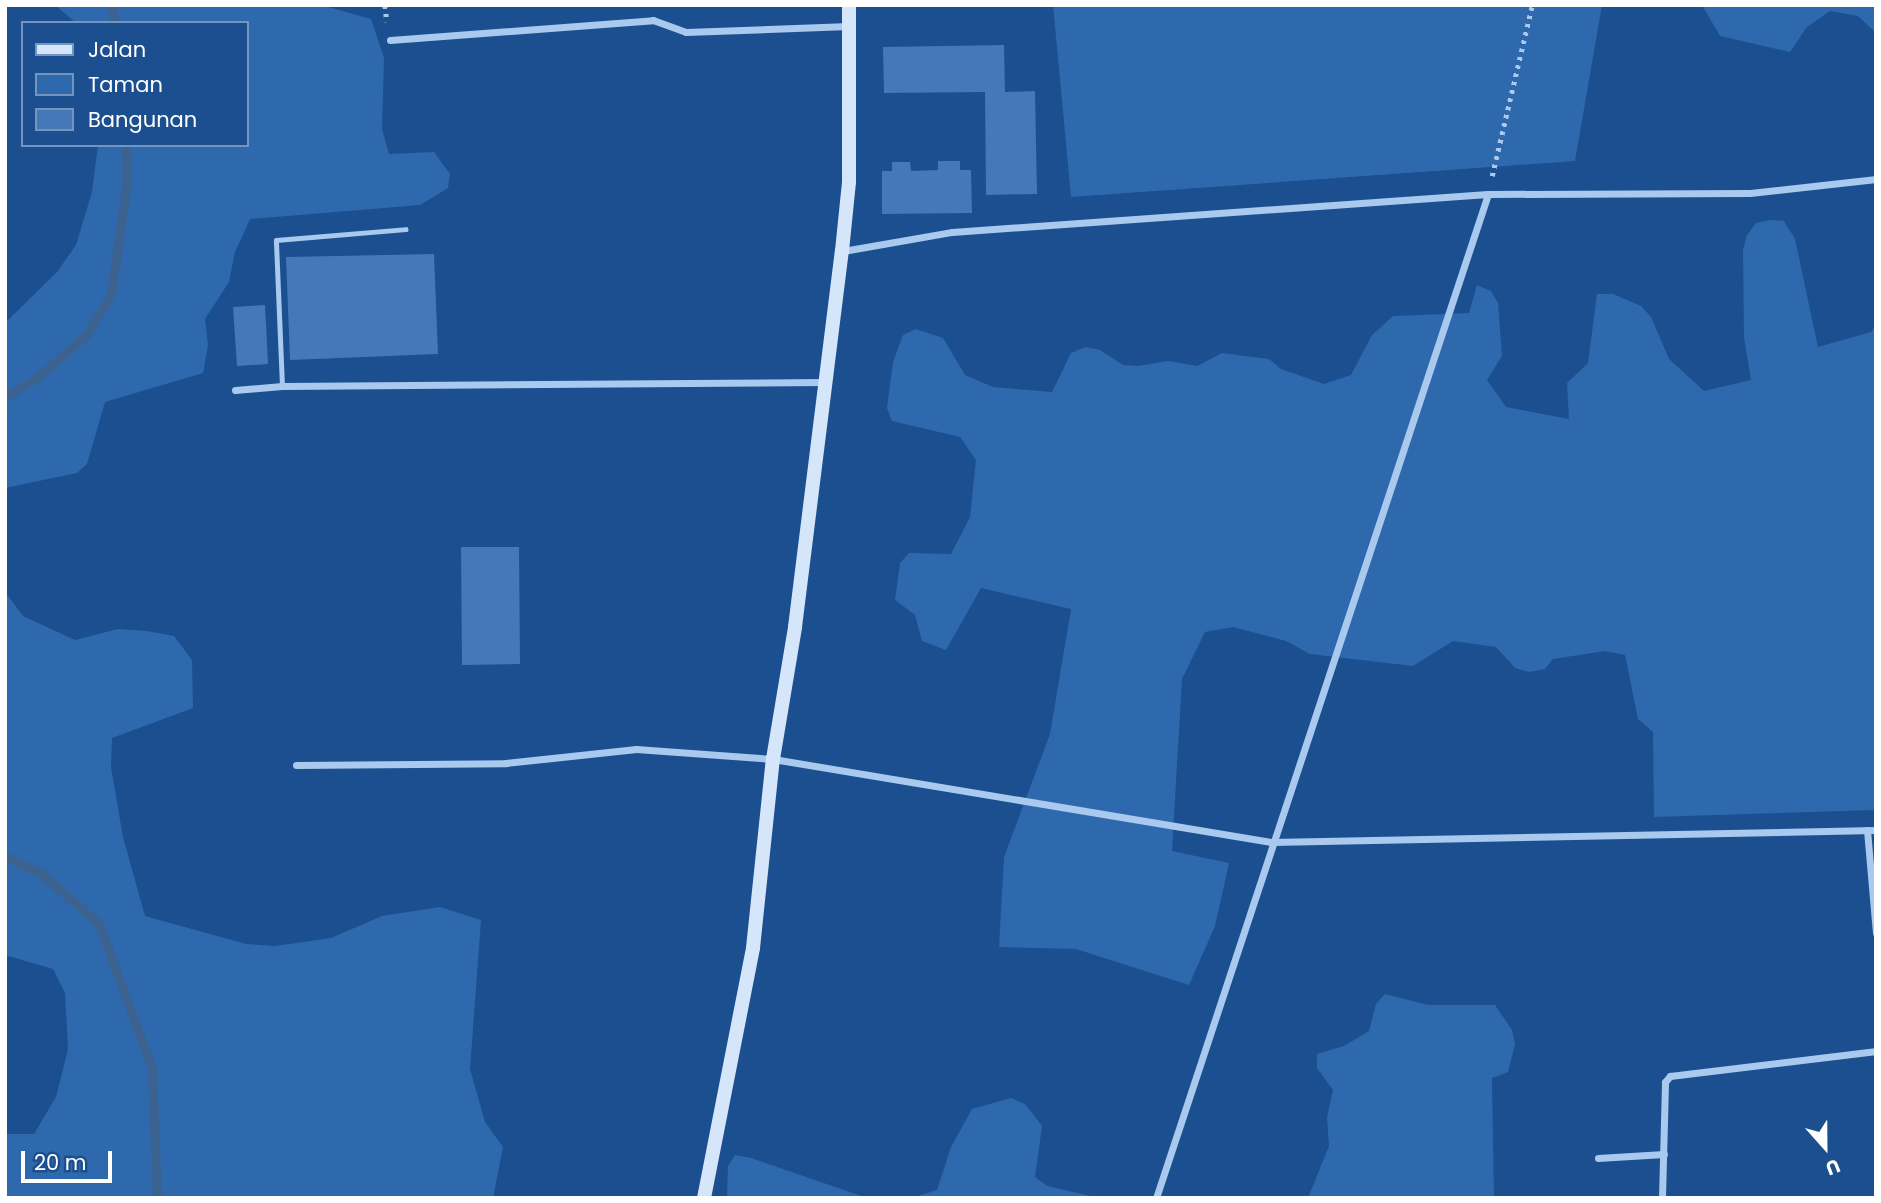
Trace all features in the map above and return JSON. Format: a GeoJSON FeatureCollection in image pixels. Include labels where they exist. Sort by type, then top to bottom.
{"type":"FeatureCollection","features":[{"type":"Feature","properties":{"kind":"main road"},"geometry":{"type":"LineString","coordinates":[[704,1198],[753,948],[773,759],[795,627],[842,251],[849,182],[849,5]]}},
{"type":"Feature","properties":{"kind":"street"},"geometry":{"type":"LineString","coordinates":[[390,40],[653,20],[686,32],[849,26]]}},
{"type":"Feature","properties":{"kind":"street"},"geometry":{"type":"LineString","coordinates":[[842,251],[951,232],[1489,194],[1750,193],[1876,179]]}},
{"type":"Feature","properties":{"kind":"street"},"geometry":{"type":"LineString","coordinates":[[1156,1198],[1489,194]]}},
{"type":"Feature","properties":{"kind":"street"},"geometry":{"type":"LineString","coordinates":[[235,390],[282,386],[826,382]]}},
{"type":"Feature","properties":{"kind":"street"},"geometry":{"type":"LineString","coordinates":[[296,765],[506,763],[636,749],[773,759],[1272,842],[1872,830],[1876,933]]}},
{"type":"Feature","properties":{"kind":"street"},"geometry":{"type":"LineString","coordinates":[[1662,1198],[1665,1082],[1679,1071],[1876,1051]]}},
{"type":"Feature","properties":{"kind":"street"},"geometry":{"type":"LineString","coordinates":[[1598,1158],[1664,1154]]}},
{"type":"Feature","properties":{"kind":"lane"},"geometry":{"type":"LineString","coordinates":[[282,386],[276,240],[406,229]]}},
{"type":"Feature","properties":{"kind":"path"},"geometry":{"type":"LineString","coordinates":[[1489,194],[1532,5]]}},
{"type":"Feature","properties":{"kind":"green space"},"geometry":{"type":"Polygon","coordinates":[[[55,5],[321,5],[371,19],[384,58],[382,129],[389,154],[434,152],[450,174],[448,188],[420,205],[250,219],[235,252],[229,282],[205,319],[208,345],[203,373],[105,402],[87,464],[77,473],[5,488],[5,323],[57,272],[76,245],[92,192],[98,147],[248,147],[248,21],[74,21],[55,5]]]}},
{"type":"Feature","properties":{"kind":"green space"},"geometry":{"type":"Polygon","coordinates":[[[1053,5],[1602,5],[1575,161],[1071,197],[1053,5]]]}},
{"type":"Feature","properties":{"kind":"green space"},"geometry":{"type":"Polygon","coordinates":[[[1702,5],[1876,5],[1876,33],[1858,16],[1830,11],[1807,27],[1790,52],[1720,36],[1702,5]]]}},
{"type":"Feature","properties":{"kind":"green space"},"geometry":{"type":"Polygon","coordinates":[[[1784,221],[1795,239],[1818,347],[1871,332],[1876,325],[1876,810],[1654,817],[1653,732],[1638,719],[1625,655],[1605,651],[1553,659],[1545,669],[1529,672],[1515,668],[1496,647],[1453,641],[1413,666],[1310,654],[1286,641],[1233,627],[1205,632],[1182,679],[1172,851],[1229,863],[1215,926],[1189,985],[1076,949],[999,947],[1004,857],[1050,734],[1071,609],[981,588],[946,650],[922,641],[915,615],[895,600],[900,563],[909,553],[951,554],[970,517],[976,460],[960,437],[892,421],[887,408],[893,362],[903,335],[916,329],[943,338],[965,375],[993,387],[1052,392],[1071,353],[1086,347],[1100,350],[1123,365],[1138,366],[1168,361],[1197,366],[1222,353],[1269,359],[1281,369],[1324,384],[1351,375],[1372,335],[1393,316],[1469,313],[1477,285],[1491,291],[1498,303],[1502,356],[1487,380],[1506,407],[1569,419],[1567,383],[1588,363],[1597,294],[1613,294],[1641,306],[1651,317],[1669,359],[1704,391],[1751,380],[1744,338],[1743,250],[1747,235],[1756,223],[1784,221]]]}},
{"type":"Feature","properties":{"kind":"green space"},"geometry":{"type":"Polygon","coordinates":[[[5,592],[23,616],[75,640],[118,629],[147,631],[174,636],[192,660],[193,708],[112,738],[111,767],[123,837],[145,916],[246,944],[275,946],[331,938],[382,916],[440,907],[481,920],[470,1069],[485,1122],[503,1147],[493,1198],[5,1198],[5,1134],[34,1134],[56,1097],[68,1049],[65,993],[53,969],[5,955],[5,592]]]}},
{"type":"Feature","properties":{"kind":"green space"},"geometry":{"type":"Polygon","coordinates":[[[1385,994],[1428,1005],[1495,1005],[1512,1030],[1515,1044],[1508,1072],[1492,1078],[1494,1198],[1308,1198],[1329,1146],[1327,1117],[1333,1090],[1317,1068],[1317,1054],[1344,1046],[1369,1031],[1376,1004],[1385,994]]]}},
{"type":"Feature","properties":{"kind":"green space"},"geometry":{"type":"Polygon","coordinates":[[[1011,1098],[1025,1104],[1042,1126],[1035,1177],[1047,1186],[1100,1198],[912,1198],[937,1190],[951,1147],[972,1109],[1011,1098]]]}},
{"type":"Feature","properties":{"kind":"green space"},"geometry":{"type":"Polygon","coordinates":[[[735,1155],[751,1158],[867,1198],[727,1198],[728,1166],[735,1155]]]}},
{"type":"Feature","properties":{"kind":"building"},"geometry":{"type":"Polygon","coordinates":[[[1004,45],[1005,92],[1035,91],[1037,194],[986,195],[985,92],[884,93],[883,47],[1004,45]]]}},
{"type":"Feature","properties":{"kind":"building"},"geometry":{"type":"Polygon","coordinates":[[[938,161],[960,161],[960,170],[971,170],[972,213],[882,214],[882,171],[892,171],[892,162],[910,162],[911,171],[938,170],[938,161]]]}},
{"type":"Feature","properties":{"kind":"building"},"geometry":{"type":"Polygon","coordinates":[[[434,254],[438,354],[290,360],[286,257],[434,254]]]}},
{"type":"Feature","properties":{"kind":"building"},"geometry":{"type":"Polygon","coordinates":[[[265,305],[268,364],[237,366],[233,307],[265,305]]]}},
{"type":"Feature","properties":{"kind":"building"},"geometry":{"type":"Polygon","coordinates":[[[461,547],[519,547],[520,664],[462,665],[461,547]]]}},
{"type":"Feature","properties":{"kind":"waterway"},"geometry":{"type":"LineString","coordinates":[[111,5],[115,21]]}},
{"type":"Feature","properties":{"kind":"waterway"},"geometry":{"type":"LineString","coordinates":[[5,397],[38,377],[87,334],[111,294],[127,182],[126,147]]}},
{"type":"Feature","properties":{"kind":"waterway"},"geometry":{"type":"LineString","coordinates":[[5,856],[42,874],[99,924],[152,1068],[157,1198]]}}]}
